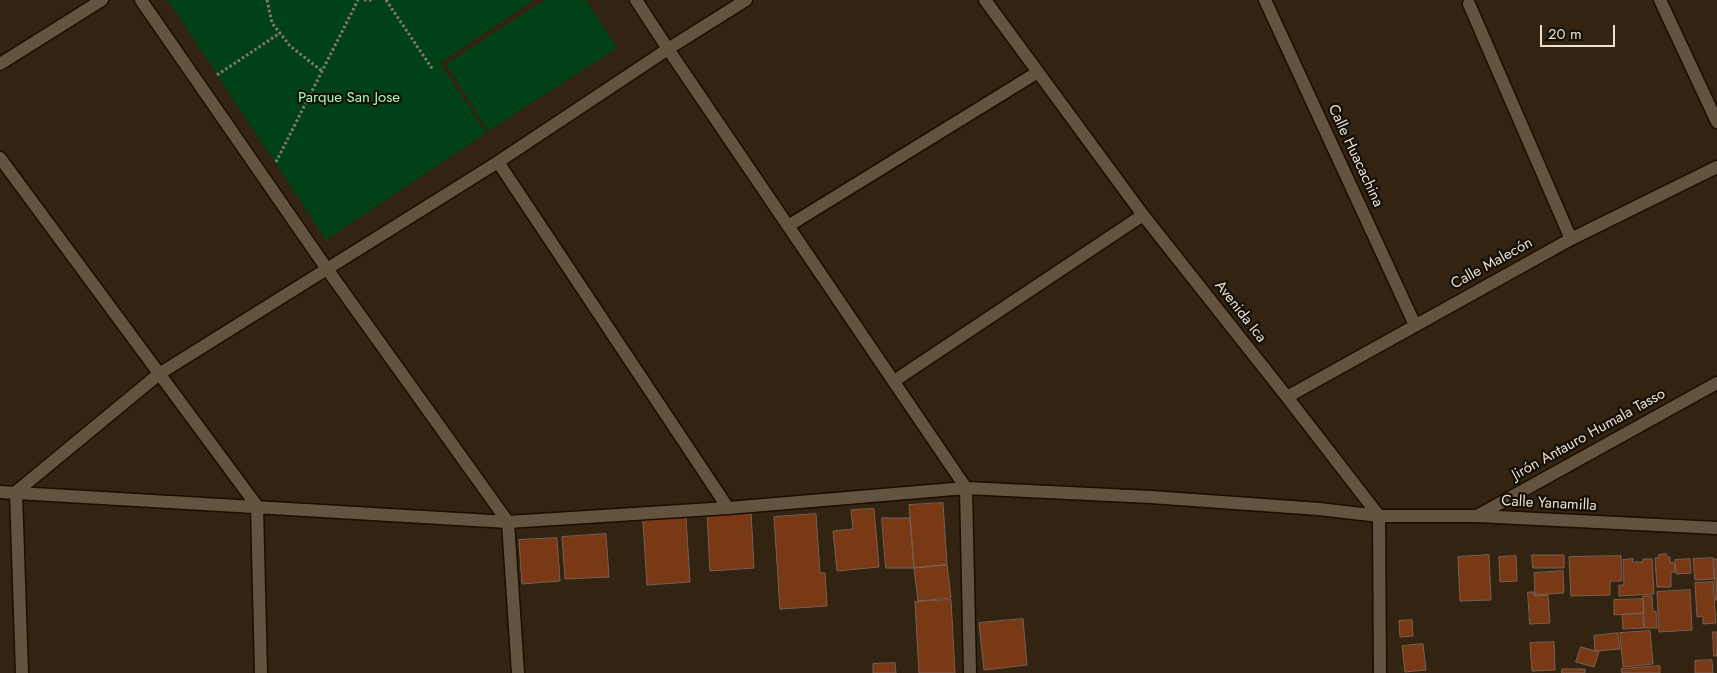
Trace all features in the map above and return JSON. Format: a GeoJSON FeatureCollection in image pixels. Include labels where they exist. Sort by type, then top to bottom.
{"type":"FeatureCollection","features":[{"type":"Feature","properties":{"kind":"street"},"geometry":{"type":"LineString","coordinates":[[0,64],[102,0]]}},
{"type":"Feature","properties":{"kind":"street"},"geometry":{"type":"LineString","coordinates":[[141,0],[327,269],[508,522],[518,673]]}},
{"type":"Feature","properties":{"kind":"street"},"geometry":{"type":"LineString","coordinates":[[636,0],[966,488],[970,673]]}},
{"type":"Feature","properties":{"kind":"street"},"geometry":{"type":"LineString","coordinates":[[16,492],[158,374],[498,162],[668,49],[746,0]]}},
{"type":"Feature","properties":{"kind":"street","name":"Calle Huacachina"},"geometry":{"type":"LineString","coordinates":[[1265,0],[1415,325]]}},
{"type":"Feature","properties":{"kind":"street"},"geometry":{"type":"LineString","coordinates":[[1660,0],[1717,122]]}},
{"type":"Feature","properties":{"kind":"street","name":"Avenida Ica"},"geometry":{"type":"LineString","coordinates":[[988,1],[1143,215],[1379,516]]}},
{"type":"Feature","properties":{"kind":"street"},"geometry":{"type":"LineString","coordinates":[[1469,4],[1571,239]]}},
{"type":"Feature","properties":{"kind":"street"},"geometry":{"type":"LineString","coordinates":[[788,226],[1038,72]]}},
{"type":"Feature","properties":{"kind":"street"},"geometry":{"type":"LineString","coordinates":[[0,158],[257,506],[261,673]]}},
{"type":"Feature","properties":{"kind":"street"},"geometry":{"type":"LineString","coordinates":[[498,162],[728,508]]}},
{"type":"Feature","properties":{"kind":"street","name":"Calle Malecón"},"geometry":{"type":"LineString","coordinates":[[1287,397],[1571,239],[1717,167]]}},
{"type":"Feature","properties":{"kind":"street"},"geometry":{"type":"LineString","coordinates":[[894,381],[1143,215]]}},
{"type":"Feature","properties":{"kind":"street","name":"Jirón Antauro Humala Tasso"},"geometry":{"type":"LineString","coordinates":[[1477,516],[1717,383]]}},
{"type":"Feature","properties":{"kind":"street"},"geometry":{"type":"LineString","coordinates":[[0,482],[16,492]]}},
{"type":"Feature","properties":{"kind":"street","name":"Calle Yanamilla"},"geometry":{"type":"LineString","coordinates":[[0,492],[508,522],[728,508],[966,488],[1151,497],[1319,509],[1379,516],[1477,516],[1717,528]]}},
{"type":"Feature","properties":{"kind":"street"},"geometry":{"type":"LineString","coordinates":[[16,492],[22,673]]}},
{"type":"Feature","properties":{"kind":"street"},"geometry":{"type":"LineString","coordinates":[[1379,516],[1380,673]]}},
{"type":"Feature","properties":{"kind":"path"},"geometry":{"type":"LineString","coordinates":[[267,0],[272,22],[290,46],[322,71]]}},
{"type":"Feature","properties":{"kind":"path"},"geometry":{"type":"LineString","coordinates":[[275,163],[358,0]]}},
{"type":"Feature","properties":{"kind":"path"},"geometry":{"type":"LineString","coordinates":[[364,0],[372,0]]}},
{"type":"Feature","properties":{"kind":"path"},"geometry":{"type":"LineString","coordinates":[[386,0],[433,70]]}},
{"type":"Feature","properties":{"kind":"path"},"geometry":{"type":"LineString","coordinates":[[217,75],[280,33]]}},
{"type":"Feature","properties":{"kind":"green space","name":"Parque San Jose"},"geometry":{"type":"Polygon","coordinates":[[[168,0],[534,0],[440,63],[486,133],[326,240],[168,0]]]}},
{"type":"Feature","properties":{"kind":"green space"},"geometry":{"type":"Polygon","coordinates":[[[545,0],[586,0],[617,48],[488,131],[446,64],[545,0]]]}},
{"type":"Feature","properties":{"kind":"building"},"geometry":{"type":"Polygon","coordinates":[[[943,503],[947,565],[914,568],[909,505],[943,503]]]}},
{"type":"Feature","properties":{"kind":"building"},"geometry":{"type":"Polygon","coordinates":[[[874,509],[879,567],[837,571],[833,531],[853,529],[851,510],[874,509]]]}},
{"type":"Feature","properties":{"kind":"building"},"geometry":{"type":"Polygon","coordinates":[[[751,511],[754,568],[710,571],[707,513],[751,511]]]}},
{"type":"Feature","properties":{"kind":"building"},"geometry":{"type":"Polygon","coordinates":[[[816,514],[820,573],[825,573],[827,606],[780,609],[774,517],[816,514]]]}},
{"type":"Feature","properties":{"kind":"building"},"geometry":{"type":"Polygon","coordinates":[[[686,518],[690,582],[647,585],[643,521],[686,518]]]}},
{"type":"Feature","properties":{"kind":"building"},"geometry":{"type":"Polygon","coordinates":[[[882,518],[910,518],[914,568],[886,568],[882,518]]]}},
{"type":"Feature","properties":{"kind":"building"},"geometry":{"type":"Polygon","coordinates":[[[606,534],[609,577],[565,579],[562,537],[606,534]]]}},
{"type":"Feature","properties":{"kind":"building"},"geometry":{"type":"Polygon","coordinates":[[[557,538],[560,581],[522,584],[519,540],[557,538]]]}},
{"type":"Feature","properties":{"kind":"building"},"geometry":{"type":"Polygon","coordinates":[[[1666,554],[1667,557],[1670,557],[1670,563],[1674,562],[1675,572],[1671,572],[1671,587],[1657,587],[1655,558],[1666,554]]]}},
{"type":"Feature","properties":{"kind":"building"},"geometry":{"type":"Polygon","coordinates":[[[1489,555],[1491,600],[1460,601],[1458,557],[1489,555]]]}},
{"type":"Feature","properties":{"kind":"building"},"geometry":{"type":"Polygon","coordinates":[[[1532,555],[1564,555],[1564,568],[1533,568],[1532,555]]]}},
{"type":"Feature","properties":{"kind":"building"},"geometry":{"type":"Polygon","coordinates":[[[1516,556],[1517,581],[1500,582],[1499,557],[1516,556]]]}},
{"type":"Feature","properties":{"kind":"building"},"geometry":{"type":"Polygon","coordinates":[[[1621,556],[1622,581],[1610,581],[1610,595],[1571,596],[1569,557],[1621,556]]]}},
{"type":"Feature","properties":{"kind":"building"},"geometry":{"type":"Polygon","coordinates":[[[1713,558],[1714,579],[1695,580],[1693,559],[1713,558]]]}},
{"type":"Feature","properties":{"kind":"building"},"geometry":{"type":"Polygon","coordinates":[[[1633,559],[1632,562],[1643,562],[1643,559],[1652,559],[1654,594],[1619,596],[1619,585],[1624,585],[1623,560],[1633,559]]]}},
{"type":"Feature","properties":{"kind":"building"},"geometry":{"type":"Polygon","coordinates":[[[1690,559],[1691,573],[1676,574],[1675,560],[1690,559]]]}},
{"type":"Feature","properties":{"kind":"building"},"geometry":{"type":"Polygon","coordinates":[[[1714,559],[1717,559],[1717,600],[1716,600],[1714,559]]]}},
{"type":"Feature","properties":{"kind":"building"},"geometry":{"type":"Polygon","coordinates":[[[947,565],[951,598],[918,601],[914,568],[947,565]]]}},
{"type":"Feature","properties":{"kind":"building"},"geometry":{"type":"Polygon","coordinates":[[[1563,571],[1564,593],[1535,595],[1534,573],[1563,571]]]}},
{"type":"Feature","properties":{"kind":"building"},"geometry":{"type":"Polygon","coordinates":[[[1713,582],[1716,623],[1703,624],[1703,616],[1697,617],[1695,583],[1713,582]]]}},
{"type":"Feature","properties":{"kind":"building"},"geometry":{"type":"Polygon","coordinates":[[[1690,590],[1692,630],[1659,632],[1657,592],[1690,590]]]}},
{"type":"Feature","properties":{"kind":"building"},"geometry":{"type":"Polygon","coordinates":[[[1528,592],[1534,592],[1535,596],[1548,595],[1550,623],[1530,624],[1528,592]]]}},
{"type":"Feature","properties":{"kind":"building"},"geometry":{"type":"Polygon","coordinates":[[[1643,596],[1652,596],[1653,612],[1656,611],[1657,628],[1645,628],[1643,596]]]}},
{"type":"Feature","properties":{"kind":"building"},"geometry":{"type":"Polygon","coordinates":[[[1643,599],[1644,613],[1614,615],[1614,600],[1643,599]]]}},
{"type":"Feature","properties":{"kind":"building"},"geometry":{"type":"Polygon","coordinates":[[[951,600],[955,673],[919,673],[915,602],[951,600]]]}},
{"type":"Feature","properties":{"kind":"building"},"geometry":{"type":"Polygon","coordinates":[[[1643,614],[1644,628],[1623,629],[1622,615],[1643,614]]]}},
{"type":"Feature","properties":{"kind":"building"},"geometry":{"type":"Polygon","coordinates":[[[1023,619],[1027,665],[984,670],[979,623],[1023,619]]]}},
{"type":"Feature","properties":{"kind":"building"},"geometry":{"type":"Polygon","coordinates":[[[1412,620],[1413,636],[1400,637],[1399,621],[1412,620]]]}},
{"type":"Feature","properties":{"kind":"building"},"geometry":{"type":"Polygon","coordinates":[[[1650,631],[1653,664],[1623,667],[1620,633],[1650,631]]]}},
{"type":"Feature","properties":{"kind":"building"},"geometry":{"type":"Polygon","coordinates":[[[1713,632],[1717,632],[1717,656],[1714,656],[1713,632]]]}},
{"type":"Feature","properties":{"kind":"building"},"geometry":{"type":"Polygon","coordinates":[[[1618,633],[1620,649],[1595,651],[1594,636],[1618,633]]]}},
{"type":"Feature","properties":{"kind":"building"},"geometry":{"type":"Polygon","coordinates":[[[1554,642],[1555,670],[1532,671],[1530,643],[1554,642]]]}},
{"type":"Feature","properties":{"kind":"building"},"geometry":{"type":"Polygon","coordinates":[[[1423,644],[1426,670],[1405,672],[1402,646],[1423,644]]]}},
{"type":"Feature","properties":{"kind":"building"},"geometry":{"type":"Polygon","coordinates":[[[1581,647],[1599,652],[1594,667],[1576,662],[1581,647]]]}},
{"type":"Feature","properties":{"kind":"building"},"geometry":{"type":"Polygon","coordinates":[[[1712,660],[1713,673],[1695,673],[1695,661],[1712,660]]]}},
{"type":"Feature","properties":{"kind":"building"},"geometry":{"type":"Polygon","coordinates":[[[895,663],[896,673],[873,673],[873,664],[895,663]]]}},
{"type":"Feature","properties":{"kind":"building"},"geometry":{"type":"Polygon","coordinates":[[[1660,666],[1660,673],[1622,673],[1621,669],[1660,666]]]}},
{"type":"Feature","properties":{"kind":"building"},"geometry":{"type":"Polygon","coordinates":[[[1562,669],[1585,669],[1585,673],[1562,673],[1562,669]]]}}]}
